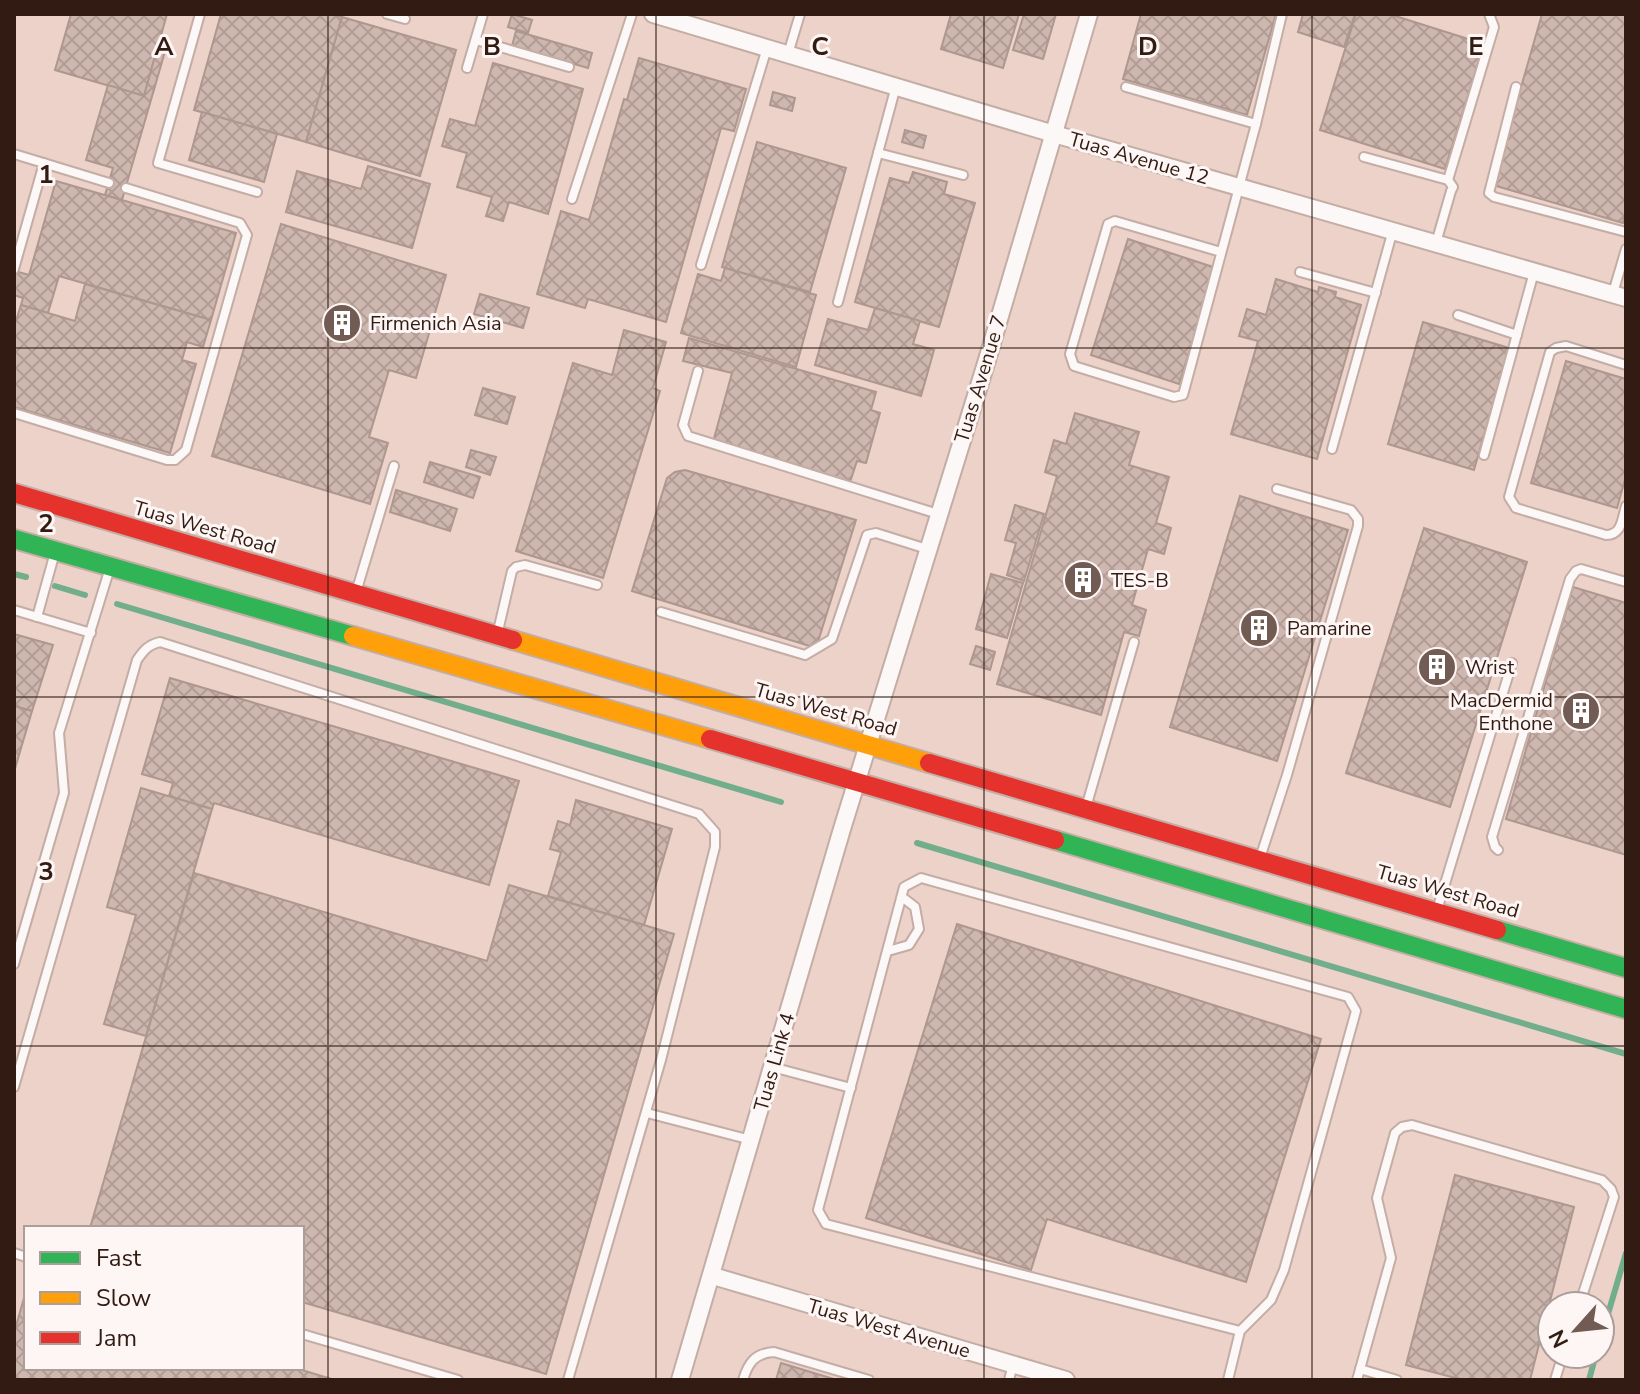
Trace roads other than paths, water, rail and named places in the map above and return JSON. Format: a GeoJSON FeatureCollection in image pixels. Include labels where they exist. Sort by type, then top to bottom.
{"type":"FeatureCollection","features":[{"type":"Feature","properties":{"kind":"main road","name":"Tuas West Road"},"geometry":{"type":"LineString","coordinates":[[14,493],[1623,963]]}},
{"type":"Feature","properties":{"kind":"main road"},"geometry":{"type":"LineString","coordinates":[[14,539],[857,781],[1626,1009]]}},
{"type":"Feature","properties":{"kind":"street","name":"Tuas Avenue 12"},"geometry":{"type":"LineString","coordinates":[[655,14],[1054,134],[1619,296]]}},
{"type":"Feature","properties":{"kind":"street","name":"Tuas Avenue 7"},"geometry":{"type":"LineString","coordinates":[[868,744],[1089,14]]}},
{"type":"Feature","properties":{"kind":"street","name":"Tuas Link 4"},"geometry":{"type":"LineString","coordinates":[[680,1380],[868,744]]}},
{"type":"Feature","properties":{"kind":"street","name":"Tuas West Avenue"},"geometry":{"type":"LineString","coordinates":[[713,1276],[1011,1372],[1066,1380]]}},
{"type":"Feature","properties":{"kind":"lane"},"geometry":{"type":"LineString","coordinates":[[200,14],[158,163],[257,192]]}},
{"type":"Feature","properties":{"kind":"lane"},"geometry":{"type":"LineString","coordinates":[[387,14],[405,19]]}},
{"type":"Feature","properties":{"kind":"lane"},"geometry":{"type":"LineString","coordinates":[[467,68],[483,14]]}},
{"type":"Feature","properties":{"kind":"lane"},"geometry":{"type":"LineString","coordinates":[[572,199],[632,14]]}},
{"type":"Feature","properties":{"kind":"lane"},"geometry":{"type":"LineString","coordinates":[[788,54],[800,14]]}},
{"type":"Feature","properties":{"kind":"lane"},"geometry":{"type":"LineString","coordinates":[[1221,252],[1115,221],[1108,224],[1070,354],[1074,366],[1174,397],[1183,395],[1256,124],[1282,14]]}},
{"type":"Feature","properties":{"kind":"lane"},"geometry":{"type":"LineString","coordinates":[[1448,180],[1494,27],[1489,14]]}},
{"type":"Feature","properties":{"kind":"lane"},"geometry":{"type":"LineString","coordinates":[[476,40],[569,67]]}},
{"type":"Feature","properties":{"kind":"lane"},"geometry":{"type":"LineString","coordinates":[[701,265],[767,48]]}},
{"type":"Feature","properties":{"kind":"lane"},"geometry":{"type":"LineString","coordinates":[[838,302],[896,86]]}},
{"type":"Feature","properties":{"kind":"lane"},"geometry":{"type":"LineString","coordinates":[[1126,87],[1256,124]]}},
{"type":"Feature","properties":{"kind":"lane"},"geometry":{"type":"LineString","coordinates":[[1516,87],[1489,193],[1494,197],[1626,232]]}},
{"type":"Feature","properties":{"kind":"lane"},"geometry":{"type":"LineString","coordinates":[[878,153],[963,175]]}},
{"type":"Feature","properties":{"kind":"lane"},"geometry":{"type":"LineString","coordinates":[[14,154],[109,183]]}},
{"type":"Feature","properties":{"kind":"lane"},"geometry":{"type":"LineString","coordinates":[[1364,157],[1448,180],[1453,187],[1436,243]]}},
{"type":"Feature","properties":{"kind":"lane"},"geometry":{"type":"LineString","coordinates":[[14,269],[44,163]]}},
{"type":"Feature","properties":{"kind":"lane"},"geometry":{"type":"LineString","coordinates":[[14,413],[167,460],[175,460],[186,450],[246,240],[246,230],[240,223],[126,188]]}},
{"type":"Feature","properties":{"kind":"lane"},"geometry":{"type":"LineString","coordinates":[[1332,449],[1393,230]]}},
{"type":"Feature","properties":{"kind":"lane"},"geometry":{"type":"LineString","coordinates":[[1619,296],[1626,249]]}},
{"type":"Feature","properties":{"kind":"lane"},"geometry":{"type":"LineString","coordinates":[[1300,272],[1376,293]]}},
{"type":"Feature","properties":{"kind":"lane"},"geometry":{"type":"LineString","coordinates":[[1484,455],[1534,272]]}},
{"type":"Feature","properties":{"kind":"lane"},"geometry":{"type":"LineString","coordinates":[[1458,315],[1517,335]]}},
{"type":"Feature","properties":{"kind":"lane"},"geometry":{"type":"LineString","coordinates":[[1626,365],[1566,346],[1550,352],[1509,497],[1516,508],[1606,535],[1619,530],[1626,506]]}},
{"type":"Feature","properties":{"kind":"lane"},"geometry":{"type":"LineString","coordinates":[[698,371],[682,429],[688,436],[938,514]]}},
{"type":"Feature","properties":{"kind":"lane"},"geometry":{"type":"LineString","coordinates":[[356,594],[394,466]]}},
{"type":"Feature","properties":{"kind":"lane"},"geometry":{"type":"LineString","coordinates":[[1260,859],[1358,526],[1358,519],[1351,510],[1277,489]]}},
{"type":"Feature","properties":{"kind":"lane"},"geometry":{"type":"LineString","coordinates":[[661,612],[805,655],[832,639],[867,535],[876,533],[927,549]]}},
{"type":"Feature","properties":{"kind":"lane"},"geometry":{"type":"LineString","coordinates":[[37,617],[56,552]]}},
{"type":"Feature","properties":{"kind":"lane"},"geometry":{"type":"LineString","coordinates":[[497,636],[512,571],[516,567],[525,565],[597,585]]}},
{"type":"Feature","properties":{"kind":"lane"},"geometry":{"type":"LineString","coordinates":[[14,964],[64,793],[59,733],[110,567]]}},
{"type":"Feature","properties":{"kind":"lane"},"geometry":{"type":"LineString","coordinates":[[1498,850],[1492,837],[1570,579],[1581,569],[1626,582]]}},
{"type":"Feature","properties":{"kind":"lane"},"geometry":{"type":"LineString","coordinates":[[14,610],[91,633]]}},
{"type":"Feature","properties":{"kind":"lane"},"geometry":{"type":"LineString","coordinates":[[14,1087],[137,660],[144,649],[160,642],[699,814],[715,832],[715,847],[647,1113],[568,1380]]}},
{"type":"Feature","properties":{"kind":"lane"},"geometry":{"type":"LineString","coordinates":[[1086,808],[1134,642]]}},
{"type":"Feature","properties":{"kind":"lane"},"geometry":{"type":"LineString","coordinates":[[1437,910],[1512,663]]}},
{"type":"Feature","properties":{"kind":"lane"},"geometry":{"type":"LineString","coordinates":[[1228,1380],[1240,1331],[1271,1300],[1284,1270],[1356,1011],[1352,1000],[921,878],[904,887],[818,1210],[826,1224],[1240,1331]]}},
{"type":"Feature","properties":{"kind":"lane"},"geometry":{"type":"LineString","coordinates":[[888,951],[909,945],[919,929],[915,907],[902,897]]}},
{"type":"Feature","properties":{"kind":"lane"},"geometry":{"type":"LineString","coordinates":[[772,1067],[851,1088]]}},
{"type":"Feature","properties":{"kind":"lane"},"geometry":{"type":"LineString","coordinates":[[647,1113],[752,1140]]}},
{"type":"Feature","properties":{"kind":"lane"},"geometry":{"type":"LineString","coordinates":[[1357,1380],[1391,1258],[1377,1198],[1395,1133],[1402,1127],[1412,1125],[1607,1183],[1614,1197],[1584,1290]]}},
{"type":"Feature","properties":{"kind":"lane"},"geometry":{"type":"LineString","coordinates":[[304,1335],[458,1380]]}},
{"type":"Feature","properties":{"kind":"lane"},"geometry":{"type":"LineString","coordinates":[[743,1380],[747,1366],[756,1357],[763,1352],[774,1352],[869,1380]]}},
{"type":"Feature","properties":{"kind":"lane"},"geometry":{"type":"LineString","coordinates":[[1360,1369],[1397,1380]]}},
{"type":"Feature","properties":{"kind":"waterway"},"geometry":{"type":"LineString","coordinates":[[14,574],[26,577]]}},
{"type":"Feature","properties":{"kind":"waterway"},"geometry":{"type":"LineString","coordinates":[[55,586],[85,595]]}},
{"type":"Feature","properties":{"kind":"waterway"},"geometry":{"type":"LineString","coordinates":[[117,604],[781,802]]}},
{"type":"Feature","properties":{"kind":"waterway"},"geometry":{"type":"LineString","coordinates":[[917,843],[1626,1054]]}},
{"type":"Feature","properties":{"kind":"waterway"},"geometry":{"type":"LineString","coordinates":[[1615,1290],[1626,1253]]}},
{"type":"Feature","properties":{"kind":"waterway"},"geometry":{"type":"LineString","coordinates":[[1589,1380],[1592,1370]]}},
{"type":"Feature","properties":{"kind":"place","name":"Firmenich Asia"},"geometry":{"type":"Point","coordinates":[342,323]}},
{"type":"Feature","properties":{"kind":"place","name":"TES-B"},"geometry":{"type":"Point","coordinates":[1083,580]}},
{"type":"Feature","properties":{"kind":"place","name":"Pamarine"},"geometry":{"type":"Point","coordinates":[1259,628]}},
{"type":"Feature","properties":{"kind":"place","name":"Wrist"},"geometry":{"type":"Point","coordinates":[1437,667]}},
{"type":"Feature","properties":{"kind":"place","name":"MacDermid Enthone"},"geometry":{"type":"Point","coordinates":[1581,711]}}]}
